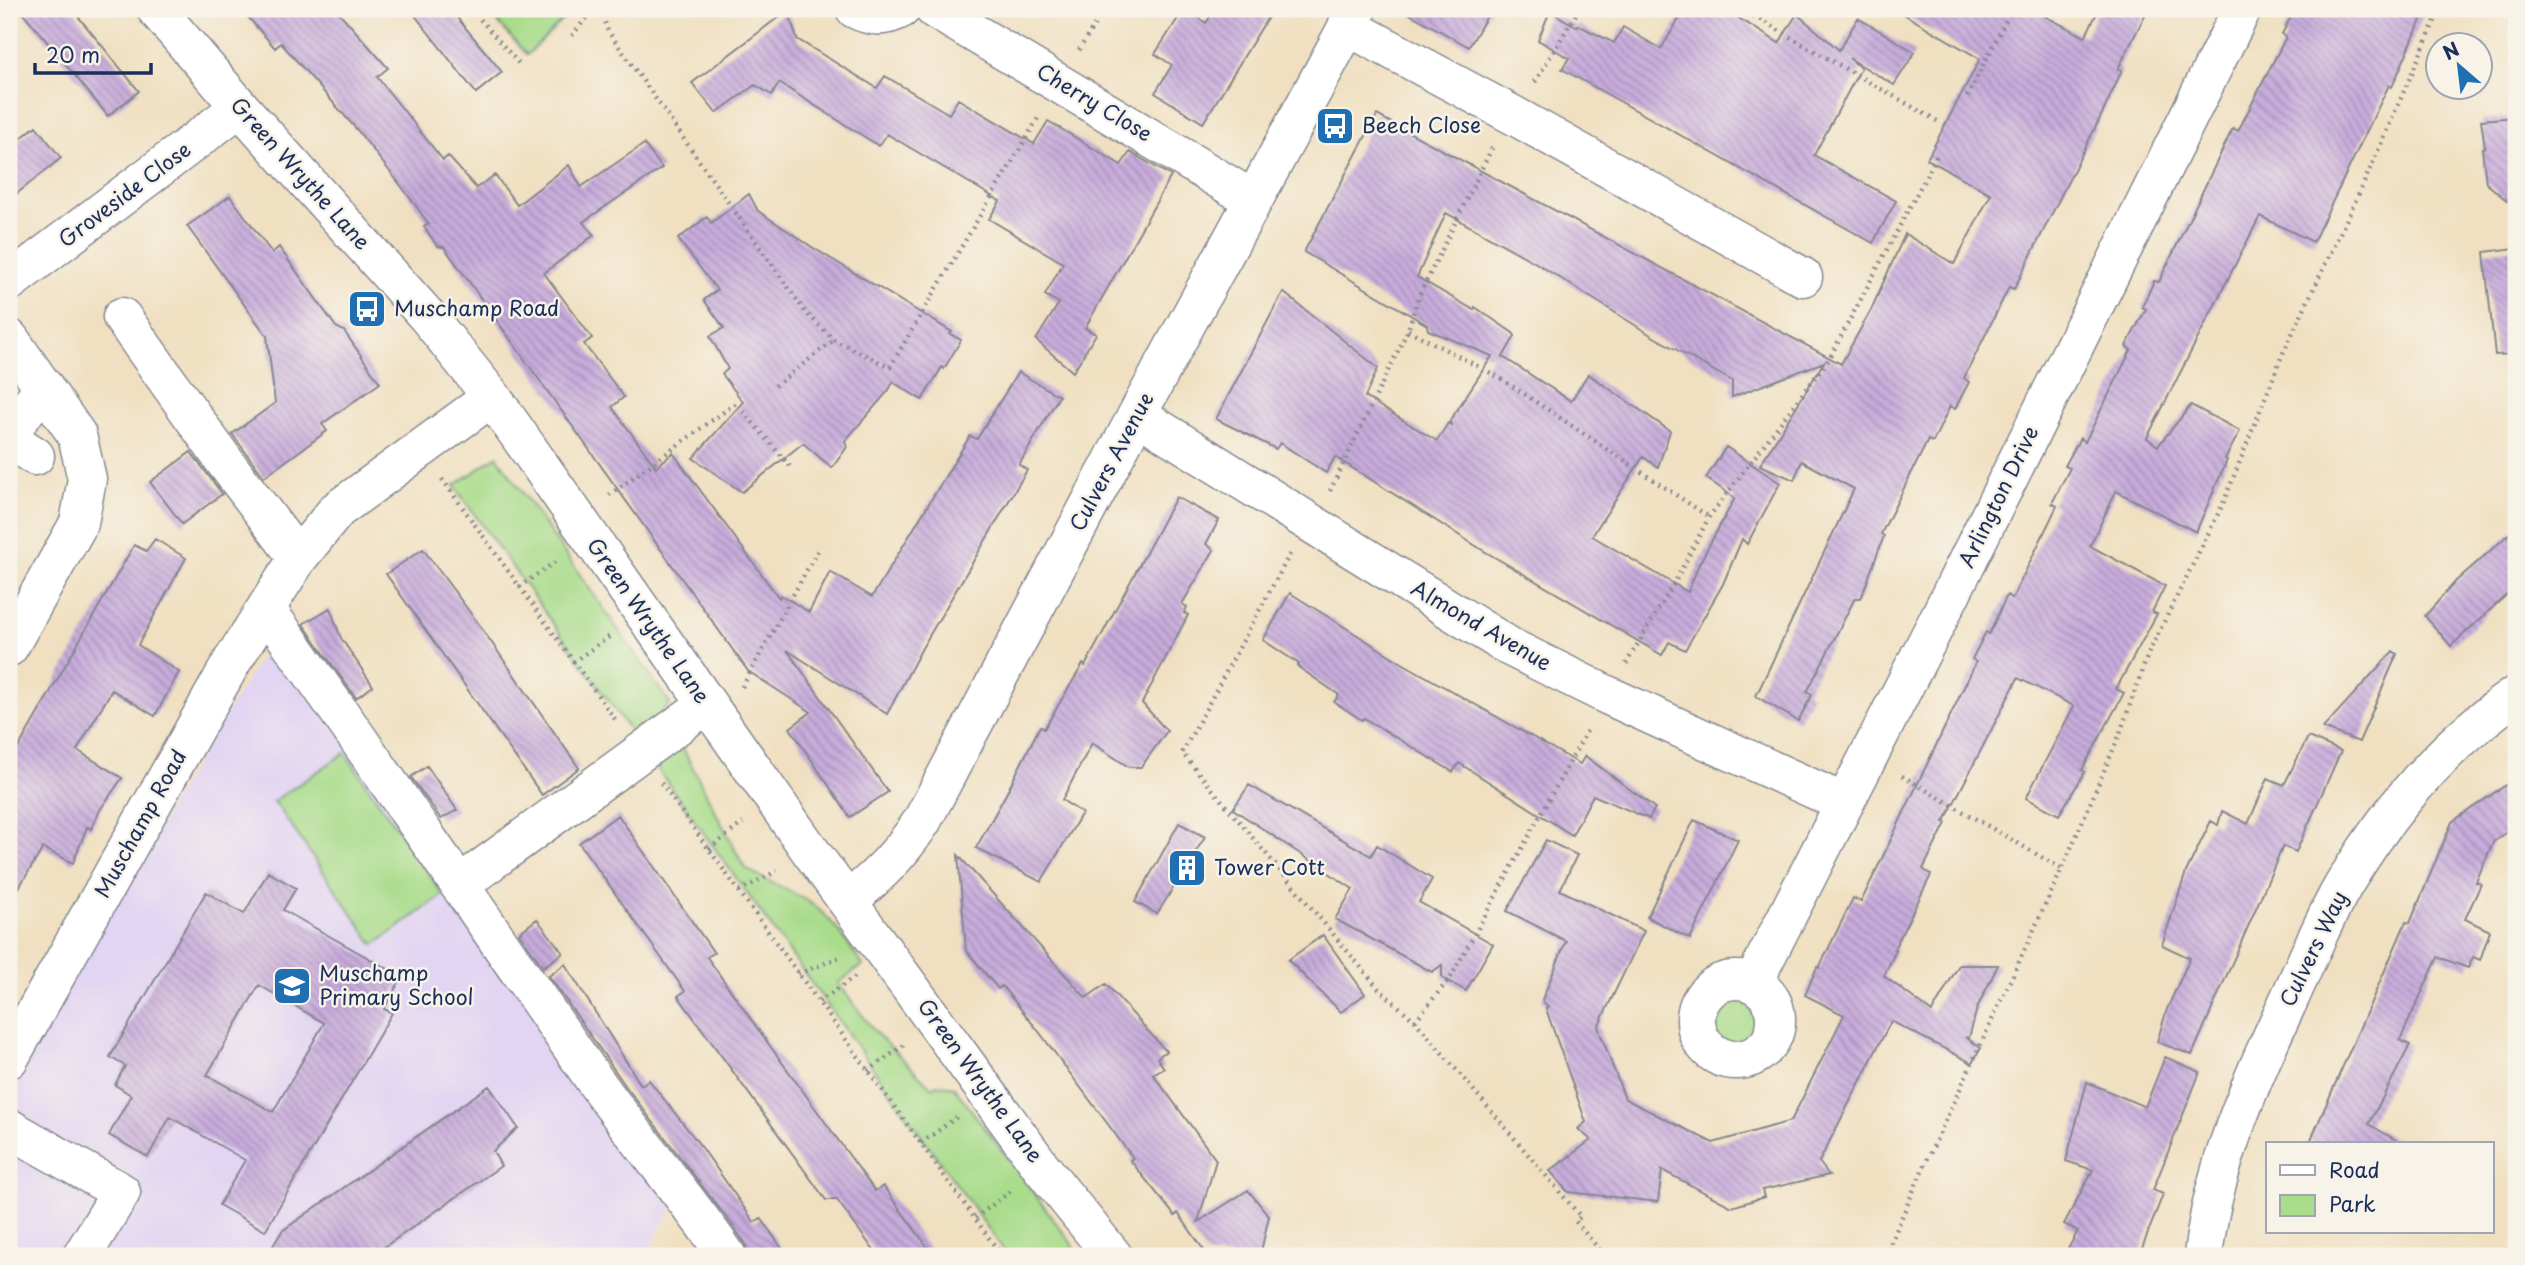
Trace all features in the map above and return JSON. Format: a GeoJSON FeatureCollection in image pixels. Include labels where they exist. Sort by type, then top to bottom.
{"type":"FeatureCollection","features":[{"type":"Feature","properties":{"kind":"street","name":"Green Wrythe Lane"},"geometry":{"type":"LineString","coordinates":[[156,9],[427,316],[492,397],[642,614],[848,901],[1042,1168],[1113,1256]]}},
{"type":"Feature","properties":{"kind":"street"},"geometry":{"type":"LineString","coordinates":[[855,9],[864,14],[878,16],[892,14],[901,9]]}},
{"type":"Feature","properties":{"kind":"street","name":"Cherry Close"},"geometry":{"type":"LineString","coordinates":[[934,9],[1252,199]]}},
{"type":"Feature","properties":{"kind":"street","name":"Arlington Drive"},"geometry":{"type":"LineString","coordinates":[[1756,985],[1762,965],[2242,9]]}},
{"type":"Feature","properties":{"kind":"street"},"geometry":{"type":"LineString","coordinates":[[1352,17],[1513,115],[1803,277]]}},
{"type":"Feature","properties":{"kind":"street","name":"Culvers Avenue"},"geometry":{"type":"LineString","coordinates":[[848,901],[886,870],[922,821],[1136,415],[1352,17]]}},
{"type":"Feature","properties":{"kind":"street","name":"Groveside Close"},"geometry":{"type":"LineString","coordinates":[[9,282],[240,107]]}},
{"type":"Feature","properties":{"kind":"street"},"geometry":{"type":"LineString","coordinates":[[122,317],[225,462],[298,558]]}},
{"type":"Feature","properties":{"kind":"street"},"geometry":{"type":"LineString","coordinates":[[9,338],[77,435],[87,479],[79,523],[9,647]]}},
{"type":"Feature","properties":{"kind":"street"},"geometry":{"type":"LineString","coordinates":[[18,442],[44,387]]}},
{"type":"Feature","properties":{"kind":"street","name":"Muschamp Road"},"geometry":{"type":"LineString","coordinates":[[9,1059],[233,660],[298,558],[337,510],[492,397]]}},
{"type":"Feature","properties":{"kind":"street","name":"Almond Avenue"},"geometry":{"type":"LineString","coordinates":[[1136,415],[1510,647],[1607,695],[1844,803]]}},
{"type":"Feature","properties":{"kind":"street"},"geometry":{"type":"LineString","coordinates":[[266,609],[595,1082],[704,1222],[727,1256]]}},
{"type":"Feature","properties":{"kind":"street","name":"Culvers Way"},"geometry":{"type":"LineString","coordinates":[[2203,1256],[2205,1235],[2221,1167],[2255,1072],[2343,888],[2381,828],[2439,758],[2516,695]]}},
{"type":"Feature","properties":{"kind":"street"},"geometry":{"type":"LineString","coordinates":[[460,885],[639,753],[714,715]]}},
{"type":"Feature","properties":{"kind":"street"},"geometry":{"type":"LineString","coordinates":[[9,1128],[121,1192],[82,1256]]}},
{"type":"Feature","properties":{"kind":"path"},"geometry":{"type":"LineString","coordinates":[[471,9],[521,66]]}},
{"type":"Feature","properties":{"kind":"path"},"geometry":{"type":"LineString","coordinates":[[572,36],[593,9]]}},
{"type":"Feature","properties":{"kind":"path"},"geometry":{"type":"LineString","coordinates":[[600,9],[608,31],[806,313],[834,340],[890,367],[1104,9]]}},
{"type":"Feature","properties":{"kind":"path"},"geometry":{"type":"LineString","coordinates":[[1579,9],[1527,96],[1494,142],[1423,286],[1408,330],[1328,495],[1308,522],[1182,753],[1379,989],[1415,1021],[1581,1217],[1576,1221],[1605,1256]]}},
{"type":"Feature","properties":{"kind":"path"},"geometry":{"type":"LineString","coordinates":[[1741,9],[1938,122]]}},
{"type":"Feature","properties":{"kind":"path"},"geometry":{"type":"LineString","coordinates":[[1967,97],[2012,9]]}},
{"type":"Feature","properties":{"kind":"path"},"geometry":{"type":"LineString","coordinates":[[1885,1256],[1948,1112],[2062,869],[2119,736],[2148,654],[2223,504],[2283,354],[2363,185],[2440,9]]}},
{"type":"Feature","properties":{"kind":"path"},"geometry":{"type":"LineString","coordinates":[[1415,1021],[1451,977],[1709,517],[1829,359],[1939,152]]}},
{"type":"Feature","properties":{"kind":"path"},"geometry":{"type":"LineString","coordinates":[[1408,330],[1500,378],[1709,517]]}},
{"type":"Feature","properties":{"kind":"path"},"geometry":{"type":"LineString","coordinates":[[775,386],[834,340]]}},
{"type":"Feature","properties":{"kind":"path"},"geometry":{"type":"LineString","coordinates":[[519,587],[583,529],[736,402],[790,466]]}},
{"type":"Feature","properties":{"kind":"path"},"geometry":{"type":"LineString","coordinates":[[420,449],[1002,1256]]}},
{"type":"Feature","properties":{"kind":"path"},"geometry":{"type":"LineString","coordinates":[[714,715],[818,551]]}},
{"type":"Feature","properties":{"kind":"path"},"geometry":{"type":"LineString","coordinates":[[573,662],[642,614]]}},
{"type":"Feature","properties":{"kind":"path"},"geometry":{"type":"LineString","coordinates":[[1868,756],[2062,869]]}},
{"type":"Feature","properties":{"kind":"shaded area","name":"Muschamp Primary School"},"geometry":{"type":"Polygon","coordinates":[[[273,638],[674,1204],[645,1256],[9,1256],[9,1083],[119,889],[273,638]]]}},
{"type":"Feature","properties":{"kind":"green space"},"geometry":{"type":"Polygon","coordinates":[[[486,9],[574,9],[527,55],[486,9]]]}},
{"type":"Feature","properties":{"kind":"green space"},"geometry":{"type":"Polygon","coordinates":[[[497,456],[670,704],[663,710],[744,867],[805,899],[834,925],[863,965],[838,983],[875,1032],[931,1087],[936,1084],[954,1087],[1081,1256],[1008,1256],[454,486],[497,456]]]}},
{"type":"Feature","properties":{"kind":"green space"},"geometry":{"type":"Polygon","coordinates":[[[345,753],[443,895],[374,945],[274,801],[345,753]]]}},
{"type":"Feature","properties":{"kind":"green space"},"geometry":{"type":"Polygon","coordinates":[[[1737,997],[1754,1004],[1761,1021],[1754,1038],[1737,1045],[1720,1038],[1713,1021],[1720,1004],[1737,997]]]}},
{"type":"Feature","properties":{"kind":"building"},"geometry":{"type":"Polygon","coordinates":[[[20,9],[72,9],[139,91],[108,116],[20,9]]]}},
{"type":"Feature","properties":{"kind":"building"},"geometry":{"type":"Polygon","coordinates":[[[241,9],[336,9],[388,68],[377,77],[443,160],[448,156],[476,188],[495,175],[517,205],[569,165],[581,187],[644,144],[662,168],[583,222],[594,235],[544,273],[592,338],[584,344],[624,397],[612,407],[656,467],[673,453],[779,598],[781,595],[809,612],[830,572],[872,597],[970,436],[977,439],[1018,372],[1059,396],[1019,465],[1027,470],[922,648],[887,714],[787,650],[888,792],[850,817],[790,728],[811,712],[748,671],[444,247],[437,246],[424,226],[429,224],[402,187],[358,131],[281,43],[275,48],[241,9]]]}},
{"type":"Feature","properties":{"kind":"building"},"geometry":{"type":"Polygon","coordinates":[[[410,9],[450,9],[502,72],[476,93],[410,9]]]}},
{"type":"Feature","properties":{"kind":"building"},"geometry":{"type":"Polygon","coordinates":[[[1184,9],[1206,23],[1215,9],[1273,9],[1203,123],[1155,93],[1172,65],[1155,54],[1184,9]]]}},
{"type":"Feature","properties":{"kind":"building"},"geometry":{"type":"Polygon","coordinates":[[[1401,9],[1491,9],[1469,47],[1401,9]]]}},
{"type":"Feature","properties":{"kind":"building"},"geometry":{"type":"Polygon","coordinates":[[[1685,9],[1724,9],[1779,43],[1797,14],[1839,50],[1858,18],[1915,52],[1894,85],[1849,58],[1861,68],[1814,155],[1896,201],[1873,243],[1562,69],[1569,58],[1538,40],[1550,11],[1577,27],[1578,25],[1614,43],[1623,27],[1661,49],[1685,9]]]}},
{"type":"Feature","properties":{"kind":"building"},"geometry":{"type":"Polygon","coordinates":[[[1895,9],[2031,9],[2085,37],[2099,9],[2148,9],[2118,69],[2122,70],[2104,110],[2014,289],[2009,287],[1964,378],[1969,382],[1955,409],[1950,406],[1933,442],[1928,440],[1881,534],[1884,536],[1861,598],[1855,598],[1807,692],[1812,695],[1798,721],[1756,696],[1854,489],[1802,461],[1794,480],[1760,465],[1824,362],[1732,397],[1732,381],[1654,337],[1536,263],[1446,213],[1417,277],[1474,310],[1475,307],[1513,333],[1515,336],[1503,357],[1571,401],[1588,374],[1670,431],[1658,467],[1643,457],[1592,536],[1688,592],[1699,564],[1735,498],[1706,478],[1726,447],[1780,483],[1747,544],[1742,539],[1723,584],[1685,650],[1669,642],[1662,655],[1484,551],[1335,457],[1326,473],[1280,443],[1276,449],[1216,419],[1283,292],[1378,368],[1365,397],[1437,441],[1448,423],[1451,425],[1450,421],[1492,356],[1428,330],[1427,325],[1304,252],[1377,115],[1841,364],[1871,310],[1905,234],[1954,264],[1991,194],[1927,159],[1980,59],[1895,9]]]}},
{"type":"Feature","properties":{"kind":"building"},"geometry":{"type":"Polygon","coordinates":[[[2295,9],[2426,9],[2392,87],[2389,85],[2313,242],[2260,216],[2147,438],[2158,446],[2191,405],[2240,431],[2225,459],[2227,460],[2196,532],[2116,491],[2090,546],[2165,586],[2152,612],[2157,614],[2116,689],[2124,693],[2082,770],[2085,772],[2059,815],[2026,798],[2074,706],[2018,678],[1944,822],[1946,823],[1923,869],[1931,875],[1894,949],[1896,950],[1884,976],[1932,1012],[1959,965],[1998,965],[1977,1008],[1969,1038],[1965,1037],[1981,1048],[1972,1063],[1891,1021],[1819,1162],[1829,1175],[1762,1190],[1764,1197],[1732,1207],[1662,1170],[1658,1202],[1568,1192],[1550,1171],[1591,1140],[1578,1129],[1586,1122],[1546,1009],[1548,1007],[1542,1000],[1566,941],[1507,911],[1546,840],[1577,855],[1560,890],[1644,931],[1598,1027],[1625,1099],[1713,1143],[1791,1121],[1844,1015],[1805,995],[1817,967],[1819,968],[1853,898],[1861,902],[1976,662],[1972,659],[1986,632],[1989,634],[2007,595],[2012,599],[2057,506],[2052,503],[2070,468],[2065,466],[2080,438],[2085,442],[2131,350],[2126,346],[2146,309],[2142,307],[2154,281],[2159,282],[2233,128],[2238,131],[2286,37],[2282,34],[2295,9]]]}},
{"type":"Feature","properties":{"kind":"building"},"geometry":{"type":"Polygon","coordinates":[[[788,10],[797,39],[877,88],[885,76],[949,114],[958,99],[1034,144],[1048,121],[1121,165],[1130,152],[1171,176],[1085,328],[1096,334],[1073,372],[1036,340],[1059,303],[1045,295],[1063,263],[989,219],[1000,201],[887,134],[879,146],[779,83],[772,95],[755,85],[716,113],[692,83],[788,10]]]}},
{"type":"Feature","properties":{"kind":"building"},"geometry":{"type":"Polygon","coordinates":[[[2516,117],[2516,208],[2486,183],[2481,120],[2516,117]]]}},
{"type":"Feature","properties":{"kind":"building"},"geometry":{"type":"Polygon","coordinates":[[[36,126],[61,158],[9,200],[9,148],[36,126]]]}},
{"type":"Feature","properties":{"kind":"building"},"geometry":{"type":"Polygon","coordinates":[[[749,194],[758,211],[961,340],[922,400],[893,382],[845,441],[847,447],[832,468],[803,443],[742,492],[693,458],[743,402],[722,374],[728,369],[710,336],[724,328],[704,300],[717,290],[678,239],[707,217],[711,223],[749,194]]]}},
{"type":"Feature","properties":{"kind":"building"},"geometry":{"type":"Polygon","coordinates":[[[230,196],[272,253],[279,247],[336,327],[344,331],[380,383],[322,424],[327,431],[264,477],[232,434],[275,403],[267,336],[187,226],[230,196]]]}},
{"type":"Feature","properties":{"kind":"building"},"geometry":{"type":"Polygon","coordinates":[[[2516,248],[2516,354],[2495,355],[2484,252],[2516,248]]]}},
{"type":"Feature","properties":{"kind":"building"},"geometry":{"type":"Polygon","coordinates":[[[191,452],[222,494],[182,524],[150,482],[191,452]]]}},
{"type":"Feature","properties":{"kind":"building"},"geometry":{"type":"Polygon","coordinates":[[[1176,497],[1219,520],[1206,544],[1214,550],[1182,604],[1187,607],[1184,613],[1188,615],[1142,703],[1167,731],[1141,767],[1129,767],[1092,743],[1062,800],[1082,813],[1041,882],[976,848],[1040,726],[1044,729],[1083,664],[1085,666],[1176,497]]]}},
{"type":"Feature","properties":{"kind":"building"},"geometry":{"type":"Polygon","coordinates":[[[2516,528],[2516,586],[2451,646],[2425,616],[2456,581],[2516,528]]]}},
{"type":"Feature","properties":{"kind":"building"},"geometry":{"type":"Polygon","coordinates":[[[155,539],[186,558],[138,645],[179,672],[155,716],[112,690],[77,750],[122,778],[100,810],[91,829],[87,827],[73,863],[43,848],[9,904],[9,764],[134,545],[146,551],[155,539]]]}},
{"type":"Feature","properties":{"kind":"building"},"geometry":{"type":"Polygon","coordinates":[[[423,549],[579,768],[542,795],[386,574],[423,549]]]}},
{"type":"Feature","properties":{"kind":"building"},"geometry":{"type":"Polygon","coordinates":[[[1290,593],[1402,663],[1580,764],[1585,756],[1655,808],[1649,819],[1593,795],[1572,835],[1459,763],[1453,772],[1364,718],[1362,720],[1334,702],[1339,695],[1263,640],[1290,593]]]}},
{"type":"Feature","properties":{"kind":"building"},"geometry":{"type":"Polygon","coordinates":[[[330,608],[341,638],[373,686],[356,698],[303,624],[330,608]]]}},
{"type":"Feature","properties":{"kind":"building"},"geometry":{"type":"Polygon","coordinates":[[[2393,651],[2397,654],[2359,742],[2323,728],[2393,651]]]}},
{"type":"Feature","properties":{"kind":"building"},"geometry":{"type":"Polygon","coordinates":[[[2308,737],[2341,751],[2296,852],[2283,846],[2192,1055],[2157,1042],[2167,1009],[2190,958],[2162,945],[2186,872],[2211,821],[2218,825],[2222,811],[2248,824],[2268,778],[2284,785],[2308,737]]]}},
{"type":"Feature","properties":{"kind":"building"},"geometry":{"type":"Polygon","coordinates":[[[427,766],[457,810],[441,819],[411,777],[427,766]]]}},
{"type":"Feature","properties":{"kind":"building"},"geometry":{"type":"Polygon","coordinates":[[[2516,778],[2516,826],[2493,842],[2476,882],[2481,884],[2465,919],[2490,931],[2480,960],[2473,957],[2468,968],[2438,957],[2400,1040],[2410,1045],[2369,1124],[2399,1142],[2310,1142],[2406,922],[2410,923],[2452,822],[2516,778]]]}},
{"type":"Feature","properties":{"kind":"building"},"geometry":{"type":"Polygon","coordinates":[[[1249,785],[1371,856],[1377,845],[1432,879],[1419,902],[1493,944],[1466,991],[1442,978],[1442,965],[1432,972],[1335,919],[1353,889],[1233,809],[1249,785]]]}},
{"type":"Feature","properties":{"kind":"building"},"geometry":{"type":"Polygon","coordinates":[[[618,815],[714,953],[707,957],[760,1032],[875,1191],[883,1186],[934,1256],[878,1256],[837,1200],[826,1200],[678,996],[685,991],[579,843],[618,815]]]}},
{"type":"Feature","properties":{"kind":"building"},"geometry":{"type":"Polygon","coordinates":[[[1694,820],[1738,840],[1690,939],[1647,917],[1694,820]]]}},
{"type":"Feature","properties":{"kind":"building"},"geometry":{"type":"Polygon","coordinates":[[[1179,823],[1205,837],[1157,914],[1135,902],[1179,823]]]}},
{"type":"Feature","properties":{"kind":"building"},"geometry":{"type":"Polygon","coordinates":[[[958,855],[1086,998],[1106,984],[1166,1051],[1157,1058],[1164,1068],[1153,1074],[1216,1160],[1198,1222],[1248,1190],[1269,1216],[1260,1256],[1208,1256],[1178,1213],[1175,1216],[1130,1160],[1133,1158],[1037,1029],[1002,986],[998,989],[966,950],[958,855]]]}},
{"type":"Feature","properties":{"kind":"building"},"geometry":{"type":"Polygon","coordinates":[[[268,872],[296,888],[283,910],[402,977],[384,1009],[392,1013],[265,1231],[219,1205],[245,1160],[170,1117],[148,1157],[109,1135],[131,1095],[115,1085],[125,1066],[110,1057],[206,892],[244,914],[268,872]],[[259,985],[207,1075],[273,1112],[324,1023],[259,985]]]}},
{"type":"Feature","properties":{"kind":"building"},"geometry":{"type":"Polygon","coordinates":[[[537,919],[563,953],[543,967],[519,933],[537,919]]]}},
{"type":"Feature","properties":{"kind":"building"},"geometry":{"type":"Polygon","coordinates":[[[1323,935],[1365,994],[1341,1012],[1288,960],[1323,935]]]}},
{"type":"Feature","properties":{"kind":"building"},"geometry":{"type":"Polygon","coordinates":[[[565,964],[641,1085],[649,1080],[703,1149],[754,1222],[761,1218],[787,1256],[748,1256],[745,1243],[627,1088],[549,976],[565,964]]]}},
{"type":"Feature","properties":{"kind":"building"},"geometry":{"type":"Polygon","coordinates":[[[2165,1057],[2200,1072],[2153,1190],[2163,1194],[2139,1256],[2064,1256],[2078,1231],[2064,1224],[2093,1170],[2066,1161],[2087,1082],[2145,1107],[2165,1057]]]}},
{"type":"Feature","properties":{"kind":"building"},"geometry":{"type":"Polygon","coordinates":[[[489,1086],[518,1128],[493,1151],[501,1166],[383,1248],[379,1256],[267,1256],[282,1231],[489,1086]]]}},
{"type":"Feature","properties":{"kind":"place","name":"Beech Close"},"geometry":{"type":"Point","coordinates":[1335,126]}},
{"type":"Feature","properties":{"kind":"place","name":"Muschamp Road"},"geometry":{"type":"Point","coordinates":[367,309]}},
{"type":"Feature","properties":{"kind":"place","name":"Tower Cott"},"geometry":{"type":"Point","coordinates":[1187,868]}},
{"type":"Feature","properties":{"kind":"place","name":"Muschamp Primary School"},"geometry":{"type":"Point","coordinates":[292,986]}}]}
